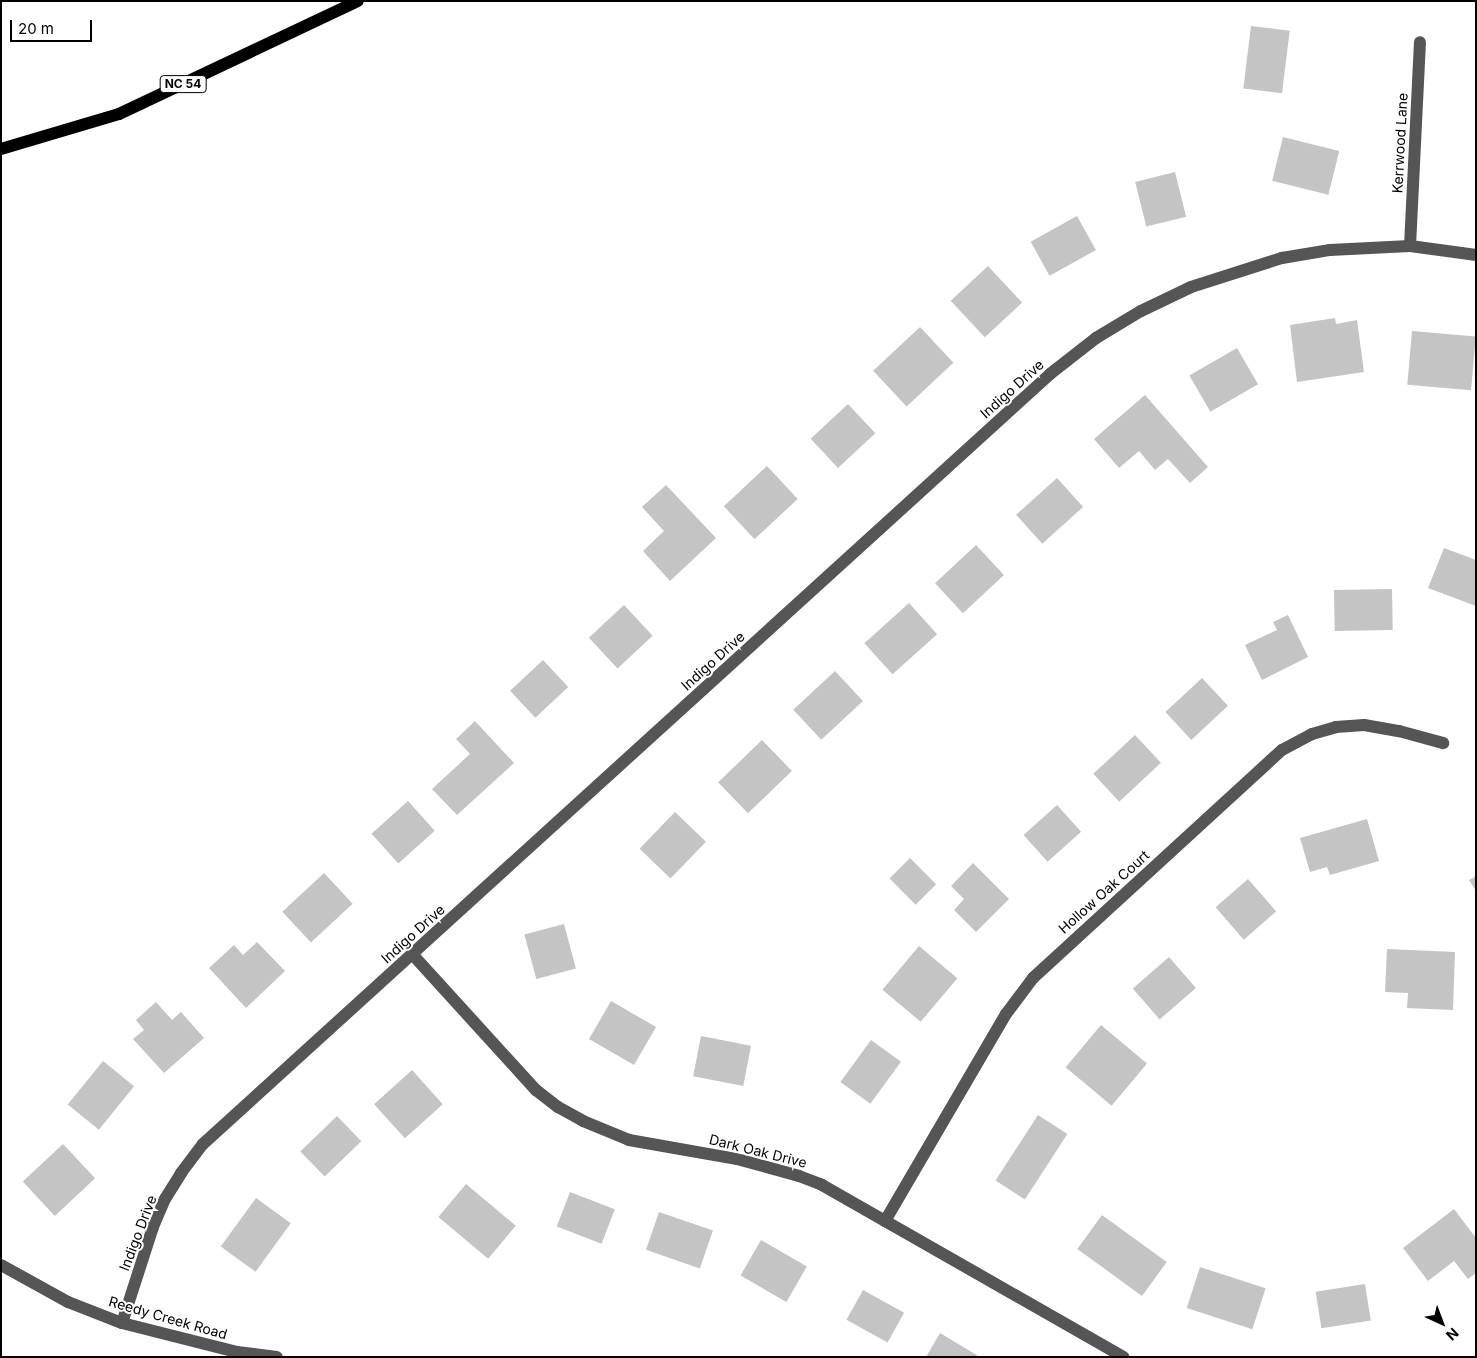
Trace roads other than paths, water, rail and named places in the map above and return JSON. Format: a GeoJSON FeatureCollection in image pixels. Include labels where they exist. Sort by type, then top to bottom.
{"type":"FeatureCollection","features":[{"type":"Feature","properties":{"kind":"main road","name":"NC 54"},"geometry":{"type":"LineString","coordinates":[[1,149],[119,114],[358,1]]}},
{"type":"Feature","properties":{"kind":"street","name":"Kerrwood Lane"},"geometry":{"type":"LineString","coordinates":[[1410,246],[1420,42]]}},
{"type":"Feature","properties":{"kind":"street","name":"Indigo Drive"},"geometry":{"type":"LineString","coordinates":[[122,1323],[153,1227],[165,1199],[181,1173],[203,1144],[1050,374],[1096,338],[1141,311],[1191,287],[1256,265],[1282,258],[1330,250],[1410,246],[1476,254]]}},
{"type":"Feature","properties":{"kind":"street","name":"Hollow Oak Court"},"geometry":{"type":"LineString","coordinates":[[885,1221],[1006,1014],[1033,978],[1282,750],[1312,734],[1336,727],[1364,725],[1399,731],[1443,743]]}},
{"type":"Feature","properties":{"kind":"street","name":"Dark Oak Drive"},"geometry":{"type":"LineString","coordinates":[[413,955],[536,1090],[574,1116],[606,1132],[629,1140],[737,1159],[799,1176],[822,1185],[1123,1357]]}},
{"type":"Feature","properties":{"kind":"street","name":"Reedy Creek Road"},"geometry":{"type":"LineString","coordinates":[[1,1265],[68,1302],[122,1323],[237,1352],[277,1357]]}}]}
